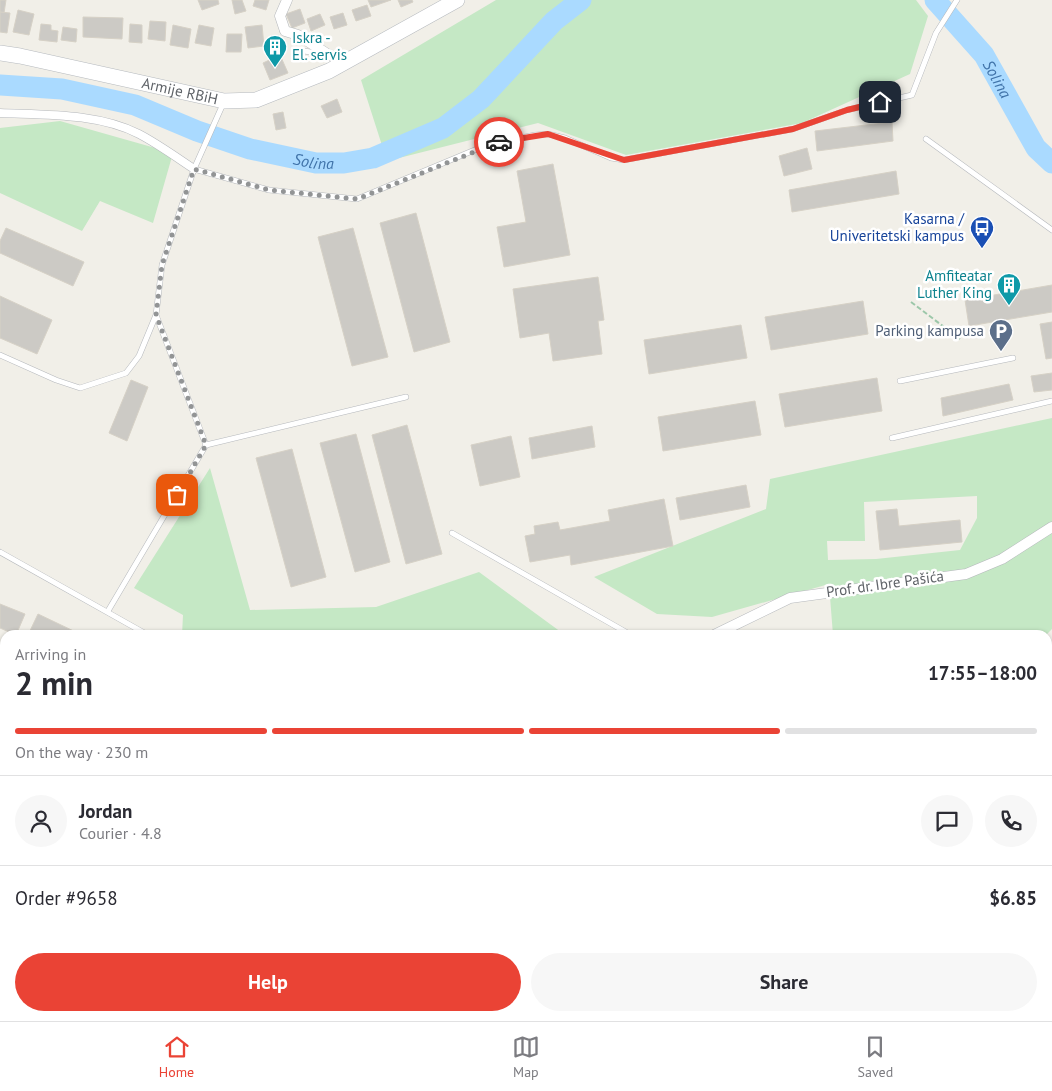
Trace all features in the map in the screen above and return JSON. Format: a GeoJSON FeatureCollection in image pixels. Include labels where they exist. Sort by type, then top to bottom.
{"type":"FeatureCollection","features":[{"type":"Feature","properties":{"kind":"main road","name":"Armije RBiH"},"geometry":{"type":"LineString","coordinates":[[0,54],[20,56],[224,101],[256,100],[299,84],[353,60],[457,0]]}},
{"type":"Feature","properties":{"kind":"street"},"geometry":{"type":"LineString","coordinates":[[287,0],[280,16],[285,31],[298,35],[329,55],[353,60]]}},
{"type":"Feature","properties":{"kind":"street"},"geometry":{"type":"LineString","coordinates":[[0,113],[57,115],[100,121],[138,133],[194,169]]}},
{"type":"Feature","properties":{"kind":"street","name":"Prof. dr. Ibre Pašića"},"geometry":{"type":"LineString","coordinates":[[724,630],[790,598],[966,574],[1002,559],[1052,527]]}},
{"type":"Feature","properties":{"kind":"lane"},"geometry":{"type":"LineString","coordinates":[[194,169],[269,190],[357,199],[489,144],[535,135],[548,134],[565,138],[611,158],[624,160],[638,159],[793,129],[847,110],[912,95],[936,33],[957,0]]}},
{"type":"Feature","properties":{"kind":"lane"},"geometry":{"type":"LineString","coordinates":[[304,52],[329,55]]}},
{"type":"Feature","properties":{"kind":"lane"},"geometry":{"type":"LineString","coordinates":[[0,355],[56,380],[80,388],[126,373],[139,356],[156,315],[162,265],[194,169],[224,101]]}},
{"type":"Feature","properties":{"kind":"lane"},"geometry":{"type":"LineString","coordinates":[[926,139],[1052,230]]}},
{"type":"Feature","properties":{"kind":"lane"},"geometry":{"type":"LineString","coordinates":[[156,315],[206,445]]}},
{"type":"Feature","properties":{"kind":"lane"},"geometry":{"type":"LineString","coordinates":[[900,381],[1013,358]]}},
{"type":"Feature","properties":{"kind":"lane"},"geometry":{"type":"LineString","coordinates":[[108,611],[206,445],[406,397]]}},
{"type":"Feature","properties":{"kind":"lane"},"geometry":{"type":"LineString","coordinates":[[892,438],[1052,401]]}},
{"type":"Feature","properties":{"kind":"lane"},"geometry":{"type":"LineString","coordinates":[[452,534],[622,630]]}},
{"type":"Feature","properties":{"kind":"lane"},"geometry":{"type":"LineString","coordinates":[[0,552],[140,630]]}},
{"type":"Feature","properties":{"kind":"path"},"geometry":{"type":"LineString","coordinates":[[911,302],[960,339]]}},
{"type":"Feature","properties":{"kind":"green space"},"geometry":{"type":"Polygon","coordinates":[[[496,0],[916,0],[928,16],[910,74],[802,123],[626,155],[538,123],[387,161],[361,80],[496,0]]]}},
{"type":"Feature","properties":{"kind":"green space"},"geometry":{"type":"Polygon","coordinates":[[[60,121],[173,153],[153,223],[100,201],[82,231],[0,193],[0,128],[60,121]]]}},
{"type":"Feature","properties":{"kind":"green space"},"geometry":{"type":"Polygon","coordinates":[[[1052,418],[1052,629],[833,630],[829,584],[712,617],[657,614],[594,577],[766,509],[770,479],[1052,418]],[[977,496],[864,502],[865,541],[827,541],[828,560],[876,559],[960,550],[977,518],[977,496]]]}},
{"type":"Feature","properties":{"kind":"green space"},"geometry":{"type":"Polygon","coordinates":[[[210,468],[250,610],[376,607],[479,572],[558,630],[182,630],[183,615],[134,588],[210,468]]]}},
{"type":"Feature","properties":{"kind":"building"},"geometry":{"type":"Polygon","coordinates":[[[0,0],[6,0],[4,13],[0,12],[0,0]]]}},
{"type":"Feature","properties":{"kind":"building"},"geometry":{"type":"Polygon","coordinates":[[[198,0],[218,0],[219,4],[202,10],[198,0]]]}},
{"type":"Feature","properties":{"kind":"building"},"geometry":{"type":"Polygon","coordinates":[[[232,0],[242,0],[246,11],[235,14],[232,0]]]}},
{"type":"Feature","properties":{"kind":"building"},"geometry":{"type":"Polygon","coordinates":[[[255,0],[269,0],[266,10],[253,6],[255,0]]]}},
{"type":"Feature","properties":{"kind":"building"},"geometry":{"type":"Polygon","coordinates":[[[368,0],[391,0],[371,7],[368,0]]]}},
{"type":"Feature","properties":{"kind":"building"},"geometry":{"type":"Polygon","coordinates":[[[398,0],[412,0],[413,2],[401,7],[398,0]]]}},
{"type":"Feature","properties":{"kind":"building"},"geometry":{"type":"Polygon","coordinates":[[[367,5],[371,16],[356,21],[352,10],[367,5]]]}},
{"type":"Feature","properties":{"kind":"building"},"geometry":{"type":"Polygon","coordinates":[[[300,9],[305,23],[292,28],[286,14],[300,9]]]}},
{"type":"Feature","properties":{"kind":"building"},"geometry":{"type":"Polygon","coordinates":[[[18,10],[34,14],[29,35],[13,32],[18,10]]]}},
{"type":"Feature","properties":{"kind":"building"},"geometry":{"type":"Polygon","coordinates":[[[0,12],[10,13],[7,33],[0,32],[0,12]]]}},
{"type":"Feature","properties":{"kind":"building"},"geometry":{"type":"Polygon","coordinates":[[[343,13],[347,25],[334,29],[330,17],[343,13]]]}},
{"type":"Feature","properties":{"kind":"building"},"geometry":{"type":"Polygon","coordinates":[[[320,14],[325,25],[311,31],[307,19],[320,14]]]}},
{"type":"Feature","properties":{"kind":"building"},"geometry":{"type":"Polygon","coordinates":[[[83,17],[123,18],[122,39],[83,37],[83,17]]]}},
{"type":"Feature","properties":{"kind":"building"},"geometry":{"type":"Polygon","coordinates":[[[150,21],[166,22],[165,41],[148,39],[150,21]]]}},
{"type":"Feature","properties":{"kind":"building"},"geometry":{"type":"Polygon","coordinates":[[[41,24],[51,25],[51,30],[58,31],[57,42],[39,40],[41,24]]]}},
{"type":"Feature","properties":{"kind":"building"},"geometry":{"type":"Polygon","coordinates":[[[130,24],[142,25],[142,43],[129,42],[130,24]]]}},
{"type":"Feature","properties":{"kind":"building"},"geometry":{"type":"Polygon","coordinates":[[[173,25],[191,29],[188,48],[170,45],[173,25]]]}},
{"type":"Feature","properties":{"kind":"building"},"geometry":{"type":"Polygon","coordinates":[[[199,25],[214,28],[211,46],[195,43],[199,25]]]}},
{"type":"Feature","properties":{"kind":"building"},"geometry":{"type":"Polygon","coordinates":[[[262,25],[264,46],[248,48],[245,27],[262,25]]]}},
{"type":"Feature","properties":{"kind":"building"},"geometry":{"type":"Polygon","coordinates":[[[63,27],[77,29],[76,42],[61,40],[63,27]]]}},
{"type":"Feature","properties":{"kind":"building"},"geometry":{"type":"Polygon","coordinates":[[[227,34],[242,34],[241,52],[226,52],[227,34]]]}},
{"type":"Feature","properties":{"kind":"building","name":"Iskra - El. servis"},"geometry":{"type":"Polygon","coordinates":[[[280,55],[288,73],[270,80],[263,63],[280,55]]]}},
{"type":"Feature","properties":{"kind":"building"},"geometry":{"type":"Polygon","coordinates":[[[337,99],[342,112],[327,118],[321,106],[337,99]]]}},
{"type":"Feature","properties":{"kind":"building"},"geometry":{"type":"Polygon","coordinates":[[[283,112],[286,128],[276,130],[273,114],[283,112]]]}},
{"type":"Feature","properties":{"kind":"building"},"geometry":{"type":"Polygon","coordinates":[[[892,122],[893,141],[817,151],[815,131],[892,122]]]}},
{"type":"Feature","properties":{"kind":"building"},"geometry":{"type":"Polygon","coordinates":[[[807,148],[812,169],[784,176],[779,156],[807,148]]]}},
{"type":"Feature","properties":{"kind":"building"},"geometry":{"type":"Polygon","coordinates":[[[553,164],[570,255],[504,267],[497,227],[526,222],[517,171],[553,164]]]}},
{"type":"Feature","properties":{"kind":"building"},"geometry":{"type":"Polygon","coordinates":[[[896,171],[899,194],[792,212],[789,190],[896,171]]]}},
{"type":"Feature","properties":{"kind":"building"},"geometry":{"type":"Polygon","coordinates":[[[416,213],[450,342],[414,352],[380,223],[416,213]]]}},
{"type":"Feature","properties":{"kind":"building"},"geometry":{"type":"Polygon","coordinates":[[[6,228],[84,262],[73,286],[0,253],[0,241],[6,228]]]}},
{"type":"Feature","properties":{"kind":"building"},"geometry":{"type":"Polygon","coordinates":[[[353,228],[388,357],[352,366],[318,237],[353,228]]]}},
{"type":"Feature","properties":{"kind":"building"},"geometry":{"type":"Polygon","coordinates":[[[598,277],[604,320],[598,321],[602,354],[553,361],[549,333],[520,338],[513,289],[598,277]]]}},
{"type":"Feature","properties":{"kind":"building","name":"Amfiteatar Luther King"},"geometry":{"type":"Polygon","coordinates":[[[1052,285],[1052,312],[969,326],[965,300],[1052,285]]]}},
{"type":"Feature","properties":{"kind":"building"},"geometry":{"type":"Polygon","coordinates":[[[0,296],[52,320],[37,354],[0,338],[0,296]]]}},
{"type":"Feature","properties":{"kind":"building"},"geometry":{"type":"Polygon","coordinates":[[[863,301],[868,334],[771,350],[765,317],[863,301]]]}},
{"type":"Feature","properties":{"kind":"building"},"geometry":{"type":"Polygon","coordinates":[[[1052,322],[1052,358],[1046,359],[1040,324],[1052,322]]]}},
{"type":"Feature","properties":{"kind":"building"},"geometry":{"type":"Polygon","coordinates":[[[741,325],[747,358],[649,374],[644,340],[741,325]]]}},
{"type":"Feature","properties":{"kind":"building"},"geometry":{"type":"Polygon","coordinates":[[[1052,373],[1052,390],[1034,392],[1031,376],[1052,373]]]}},
{"type":"Feature","properties":{"kind":"building"},"geometry":{"type":"Polygon","coordinates":[[[877,378],[882,411],[785,427],[779,394],[877,378]]]}},
{"type":"Feature","properties":{"kind":"building"},"geometry":{"type":"Polygon","coordinates":[[[131,380],[148,387],[127,441],[109,433],[131,380]]]}},
{"type":"Feature","properties":{"kind":"building"},"geometry":{"type":"Polygon","coordinates":[[[1009,384],[1013,400],[943,416],[941,398],[1009,384]]]}},
{"type":"Feature","properties":{"kind":"building"},"geometry":{"type":"Polygon","coordinates":[[[755,401],[761,435],[663,451],[658,417],[755,401]]]}},
{"type":"Feature","properties":{"kind":"building"},"geometry":{"type":"Polygon","coordinates":[[[407,425],[442,554],[406,564],[372,435],[407,425]]]}},
{"type":"Feature","properties":{"kind":"building"},"geometry":{"type":"Polygon","coordinates":[[[592,426],[595,447],[532,459],[529,438],[592,426]]]}},
{"type":"Feature","properties":{"kind":"building"},"geometry":{"type":"Polygon","coordinates":[[[356,434],[390,562],[355,572],[320,443],[356,434]]]}},
{"type":"Feature","properties":{"kind":"building"},"geometry":{"type":"Polygon","coordinates":[[[511,436],[520,477],[480,486],[471,445],[511,436]]]}},
{"type":"Feature","properties":{"kind":"building"},"geometry":{"type":"Polygon","coordinates":[[[292,449],[326,577],[291,587],[256,458],[292,449]]]}},
{"type":"Feature","properties":{"kind":"building"},"geometry":{"type":"Polygon","coordinates":[[[746,485],[750,507],[680,520],[676,498],[746,485]]]}},
{"type":"Feature","properties":{"kind":"building"},"geometry":{"type":"Polygon","coordinates":[[[664,499],[673,546],[571,565],[570,555],[530,562],[525,536],[535,534],[534,526],[558,522],[560,530],[610,521],[608,510],[664,499]]]}},
{"type":"Feature","properties":{"kind":"building"},"geometry":{"type":"Polygon","coordinates":[[[897,509],[899,526],[960,520],[962,542],[880,550],[876,511],[897,509]]]}},
{"type":"Feature","properties":{"kind":"building"},"geometry":{"type":"Polygon","coordinates":[[[0,604],[25,614],[18,630],[0,628],[0,604]]]}},
{"type":"Feature","properties":{"kind":"building"},"geometry":{"type":"Polygon","coordinates":[[[38,614],[72,630],[30,630],[38,614]]]}},
{"type":"Feature","properties":{"kind":"waterway","name":"Solina"},"geometry":{"type":"LineString","coordinates":[[0,85],[62,89],[135,105],[197,131],[250,149],[316,163],[344,163],[373,158],[443,128],[481,99],[554,21],[581,0]]}},
{"type":"Feature","properties":{"kind":"waterway","name":"Solina"},"geometry":{"type":"LineString","coordinates":[[935,0],[984,55],[1036,148],[1052,163]]}},
{"type":"Feature","properties":{"kind":"way so far"},"geometry":{"type":"LineString","coordinates":[[177,495],[206,445],[156,315],[162,265],[194,169],[269,190],[310,196],[357,199],[489,144],[499,142]]}},
{"type":"Feature","properties":{"kind":"place","name":"Iskra - El. servis"},"geometry":{"type":"Point","coordinates":[275,68]}},
{"type":"Feature","properties":{"kind":"place","name":"Kasarna / Univeritetski kampus"},"geometry":{"type":"Point","coordinates":[982,249]}},
{"type":"Feature","properties":{"kind":"place","name":"Amfiteatar Luther King"},"geometry":{"type":"Point","coordinates":[1009,306]}},
{"type":"Feature","properties":{"kind":"place","name":"Parking kampusa"},"geometry":{"type":"Point","coordinates":[1001,352]}},
{"type":"Feature","properties":{"kind":"route"},"geometry":{"type":"LineString","coordinates":[[499,142],[548,134],[565,138],[611,158],[624,160],[638,159],[772,134],[793,129],[847,110],[880,102]]}}]}
